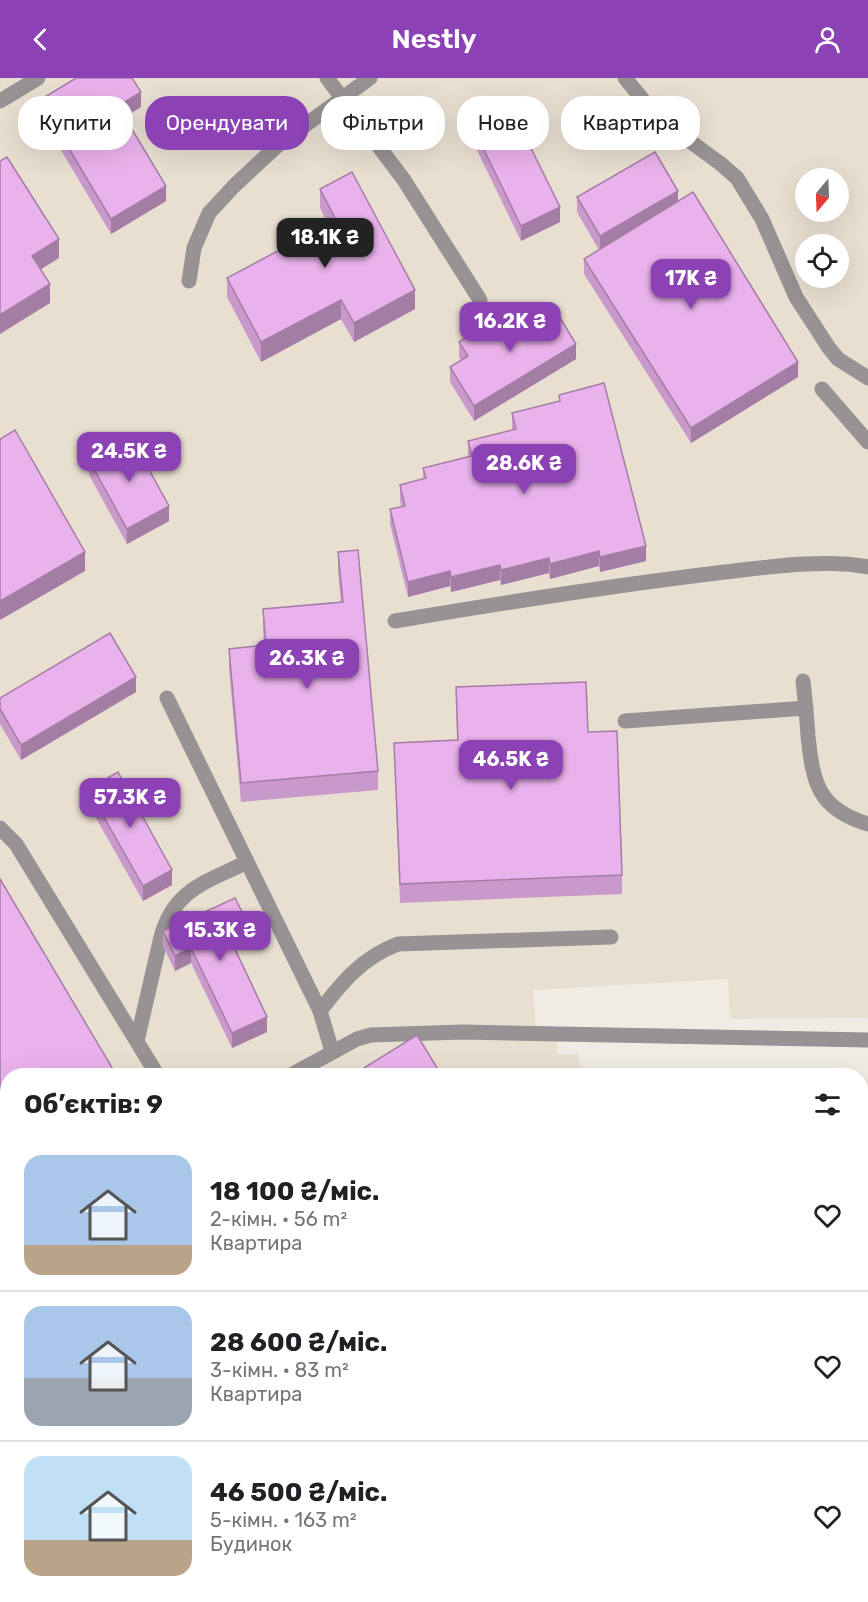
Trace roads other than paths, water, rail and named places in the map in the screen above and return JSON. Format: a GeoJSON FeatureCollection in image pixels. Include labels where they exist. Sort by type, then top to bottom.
{"type":"FeatureCollection","features":[{"type":"Feature","properties":{"kind":"lane"},"geometry":{"type":"LineString","coordinates":[[0,101],[38,78]]}},
{"type":"Feature","properties":{"kind":"lane"},"geometry":{"type":"LineString","coordinates":[[327,78],[340,96]]}},
{"type":"Feature","properties":{"kind":"lane"},"geometry":{"type":"LineString","coordinates":[[345,96],[370,78]]}},
{"type":"Feature","properties":{"kind":"lane"},"geometry":{"type":"LineString","coordinates":[[625,78],[657,117],[721,164],[736,178],[762,219],[796,297],[838,359],[868,378]]}},
{"type":"Feature","properties":{"kind":"lane"},"geometry":{"type":"LineString","coordinates":[[189,281],[194,248],[209,213],[234,186],[278,146],[321,114]]}},
{"type":"Feature","properties":{"kind":"lane"},"geometry":{"type":"LineString","coordinates":[[381,150],[404,180],[480,300]]}},
{"type":"Feature","properties":{"kind":"lane"},"geometry":{"type":"LineString","coordinates":[[822,389],[868,442]]}},
{"type":"Feature","properties":{"kind":"lane"},"geometry":{"type":"LineString","coordinates":[[395,621],[616,585],[766,568],[836,563],[868,567]]}},
{"type":"Feature","properties":{"kind":"lane"},"geometry":{"type":"LineString","coordinates":[[803,681],[812,772],[819,788],[830,803],[844,815],[868,824]]}},
{"type":"Feature","properties":{"kind":"lane"},"geometry":{"type":"LineString","coordinates":[[167,698],[320,1011],[332,1051]]}},
{"type":"Feature","properties":{"kind":"lane"},"geometry":{"type":"LineString","coordinates":[[625,721],[806,708]]}},
{"type":"Feature","properties":{"kind":"lane"},"geometry":{"type":"LineString","coordinates":[[0,828],[16,844],[153,1068]]}},
{"type":"Feature","properties":{"kind":"lane"},"geometry":{"type":"LineString","coordinates":[[137,1041],[161,937],[172,909],[192,890],[247,862]]}},
{"type":"Feature","properties":{"kind":"lane"},"geometry":{"type":"LineString","coordinates":[[320,1011],[345,979],[361,964],[381,950],[398,944],[611,937]]}},
{"type":"Feature","properties":{"kind":"lane"},"geometry":{"type":"LineString","coordinates":[[303,1068],[332,1051],[371,1035],[464,1032],[868,1040]]}}]}
